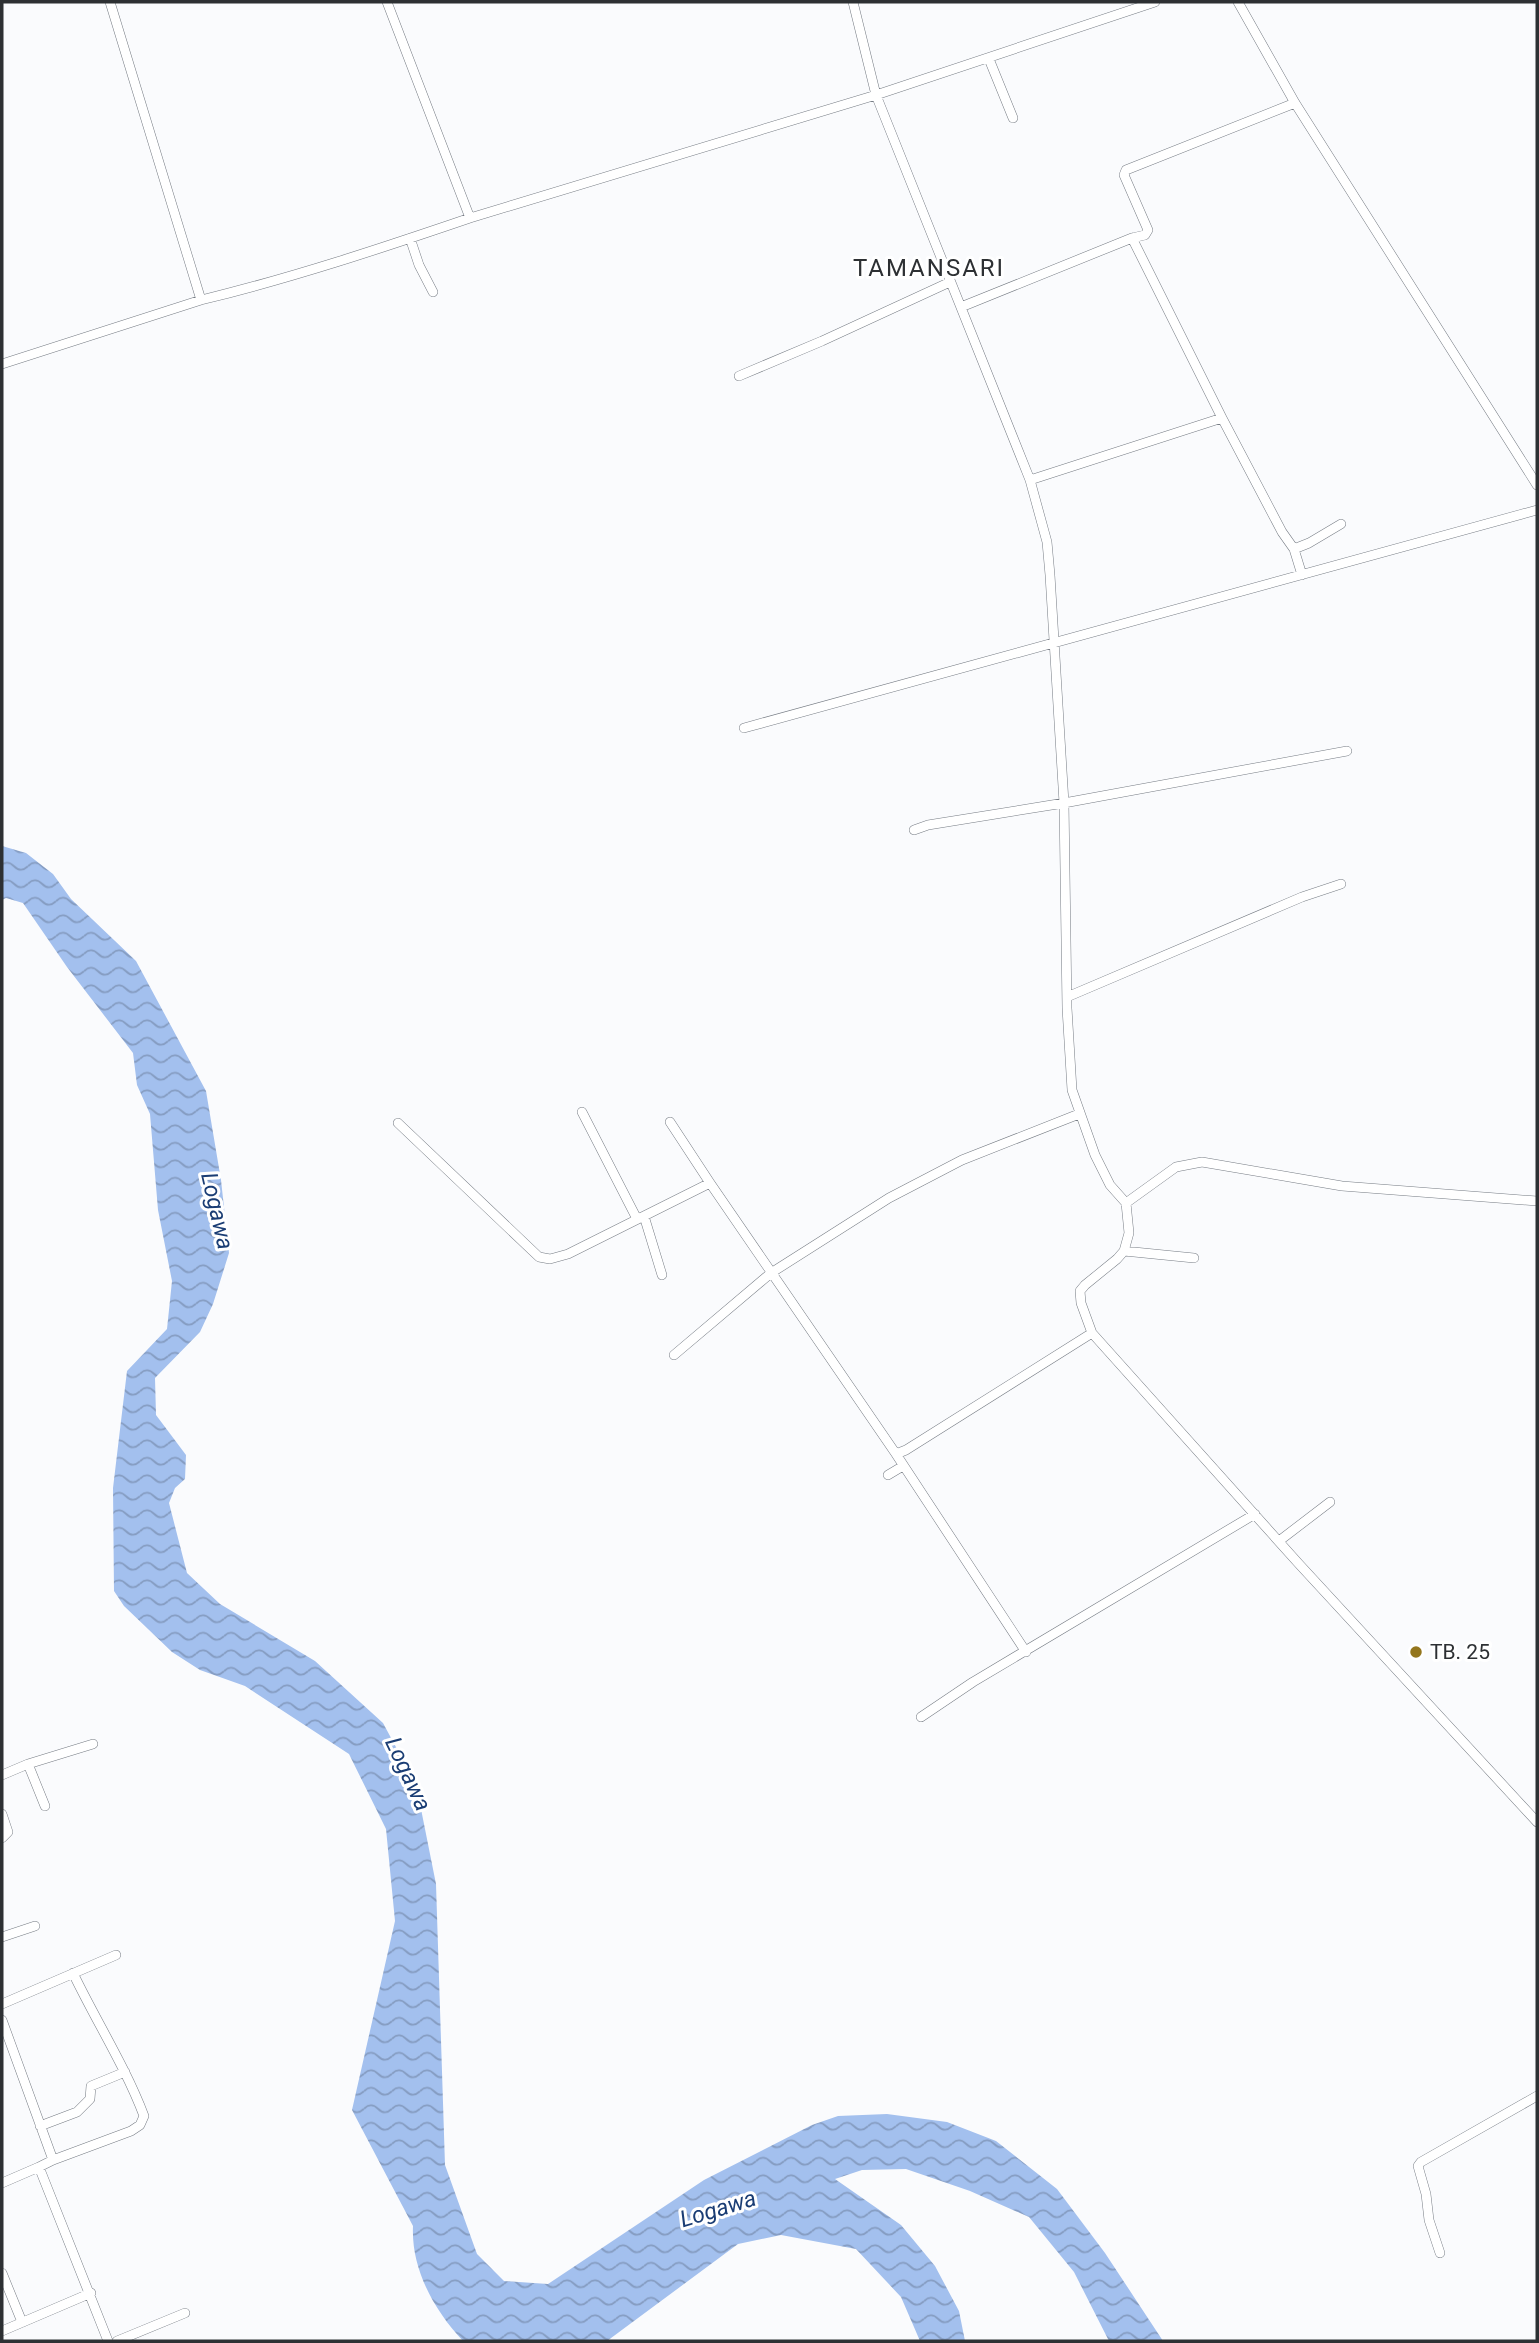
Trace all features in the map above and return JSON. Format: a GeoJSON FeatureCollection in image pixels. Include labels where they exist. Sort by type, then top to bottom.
{"type":"FeatureCollection","features":[{"type":"Feature","properties":{"kind":"street"},"geometry":{"type":"LineString","coordinates":[[110,2],[201,300]]}},
{"type":"Feature","properties":{"kind":"street"},"geometry":{"type":"LineString","coordinates":[[387,2],[470,218]]}},
{"type":"Feature","properties":{"kind":"street"},"geometry":{"type":"LineString","coordinates":[[853,2],[876,95],[1030,480],[1047,542],[1063,803],[1072,1090],[1095,1155],[1110,1185],[1126,1203],[1129,1233],[1124,1251],[1080,1291],[1081,1303],[1092,1333],[1537,1822]]}},
{"type":"Feature","properties":{"kind":"street"},"geometry":{"type":"LineString","coordinates":[[2,364],[201,300],[876,95],[1155,2]]}},
{"type":"Feature","properties":{"kind":"street"},"geometry":{"type":"LineString","coordinates":[[1238,2],[1295,103],[1537,485]]}},
{"type":"Feature","properties":{"kind":"street"},"geometry":{"type":"LineString","coordinates":[[989,59],[1013,118]]}},
{"type":"Feature","properties":{"kind":"street"},"geometry":{"type":"LineString","coordinates":[[961,307],[1145,234],[1148,230],[1124,175],[1126,170],[1295,103]]}},
{"type":"Feature","properties":{"kind":"street"},"geometry":{"type":"LineString","coordinates":[[410,238],[419,265],[433,292]]}},
{"type":"Feature","properties":{"kind":"street"},"geometry":{"type":"LineString","coordinates":[[1132,238],[1222,418],[1294,549],[1302,575]]}},
{"type":"Feature","properties":{"kind":"street"},"geometry":{"type":"LineString","coordinates":[[739,376],[950,282]]}},
{"type":"Feature","properties":{"kind":"street"},"geometry":{"type":"LineString","coordinates":[[1030,480],[1222,418]]}},
{"type":"Feature","properties":{"kind":"street"},"geometry":{"type":"LineString","coordinates":[[744,728],[1537,510]]}},
{"type":"Feature","properties":{"kind":"street"},"geometry":{"type":"LineString","coordinates":[[1294,549],[1340,524]]}},
{"type":"Feature","properties":{"kind":"street"},"geometry":{"type":"LineString","coordinates":[[914,830],[928,825],[1348,751]]}},
{"type":"Feature","properties":{"kind":"street"},"geometry":{"type":"LineString","coordinates":[[1067,997],[1302,897],[1340,884]]}},
{"type":"Feature","properties":{"kind":"street"},"geometry":{"type":"LineString","coordinates":[[582,1112],[640,1218],[662,1275]]}},
{"type":"Feature","properties":{"kind":"street"},"geometry":{"type":"LineString","coordinates":[[674,1355],[771,1273],[889,1198],[950,1167],[1079,1114]]}},
{"type":"Feature","properties":{"kind":"street"},"geometry":{"type":"LineString","coordinates":[[670,1122],[896,1454],[1026,1652]]}},
{"type":"Feature","properties":{"kind":"street"},"geometry":{"type":"LineString","coordinates":[[398,1123],[528,1250],[539,1257],[550,1259],[568,1254],[709,1183]]}},
{"type":"Feature","properties":{"kind":"street"},"geometry":{"type":"LineString","coordinates":[[1126,1203],[1176,1167],[1202,1162],[1342,1186],[1537,1200]]}},
{"type":"Feature","properties":{"kind":"street"},"geometry":{"type":"LineString","coordinates":[[1124,1251],[1194,1258]]}},
{"type":"Feature","properties":{"kind":"street"},"geometry":{"type":"LineString","coordinates":[[896,1454],[1092,1333]]}},
{"type":"Feature","properties":{"kind":"street"},"geometry":{"type":"LineString","coordinates":[[888,1475],[903,1466]]}},
{"type":"Feature","properties":{"kind":"street"},"geometry":{"type":"LineString","coordinates":[[1279,1541],[1330,1502]]}},
{"type":"Feature","properties":{"kind":"street"},"geometry":{"type":"LineString","coordinates":[[921,1717],[973,1682],[1255,1514]]}},
{"type":"Feature","properties":{"kind":"street"},"geometry":{"type":"LineString","coordinates":[[2,1775],[93,1744]]}},
{"type":"Feature","properties":{"kind":"street"},"geometry":{"type":"LineString","coordinates":[[28,1765],[46,1806]]}},
{"type":"Feature","properties":{"kind":"street"},"geometry":{"type":"LineString","coordinates":[[2,1814],[8,1832],[2,1838]]}},
{"type":"Feature","properties":{"kind":"street"},"geometry":{"type":"LineString","coordinates":[[2,1937],[35,1926]]}},
{"type":"Feature","properties":{"kind":"street"},"geometry":{"type":"LineString","coordinates":[[2,2004],[116,1955]]}},
{"type":"Feature","properties":{"kind":"street"},"geometry":{"type":"LineString","coordinates":[[2,2183],[53,2160],[121,2135],[140,2125],[144,2116],[125,2072],[95,2020],[73,1973]]}},
{"type":"Feature","properties":{"kind":"street"},"geometry":{"type":"LineString","coordinates":[[2,2020],[53,2160]]}},
{"type":"Feature","properties":{"kind":"street"},"geometry":{"type":"LineString","coordinates":[[40,2126],[77,2112],[90,2099],[91,2086],[125,2072]]}},
{"type":"Feature","properties":{"kind":"street"},"geometry":{"type":"LineString","coordinates":[[1440,2253],[1429,2220],[1426,2194],[1418,2166],[1537,2095]]}},
{"type":"Feature","properties":{"kind":"street"},"geometry":{"type":"LineString","coordinates":[[39,2167],[108,2341]]}},
{"type":"Feature","properties":{"kind":"street"},"geometry":{"type":"LineString","coordinates":[[2,2273],[22,2322]]}},
{"type":"Feature","properties":{"kind":"street"},"geometry":{"type":"LineString","coordinates":[[2,2331],[91,2293]]}},
{"type":"Feature","properties":{"kind":"street"},"geometry":{"type":"LineString","coordinates":[[117,2341],[185,2314]]}},
{"type":"Feature","properties":{"kind":"water","name":"Logawa"},"geometry":{"type":"Polygon","coordinates":[[[2,846],[26,853],[53,874],[71,899],[136,961],[206,1091],[221,1180],[229,1253],[213,1304],[200,1332],[155,1378],[156,1415],[186,1455],[185,1479],[175,1488],[169,1503],[187,1573],[220,1604],[315,1661],[383,1723],[411,1775],[421,1809],[436,1884],[445,2165],[477,2254],[504,2281],[548,2284],[704,2180],[812,2125],[838,2116],[887,2114],[947,2122],[996,2141],[1057,2189],[1105,2253],[1163,2341],[1109,2341],[1074,2272],[1029,2217],[970,2191],[906,2169],[862,2170],[835,2179],[901,2225],[935,2266],[959,2311],[965,2341],[920,2341],[901,2297],[856,2249],[781,2235],[738,2244],[607,2341],[463,2341],[452,2329],[426,2288],[420,2273],[413,2242],[413,2226],[352,2110],[395,1921],[386,1829],[349,1754],[245,1686],[200,1670],[172,1652],[124,1606],[114,1591],[113,1488],[127,1371],[167,1329],[172,1281],[158,1210],[150,1114],[137,1085],[133,1053],[67,967],[23,903],[6,898],[2,900],[2,846]]]}},
{"type":"Feature","properties":{"kind":"place","name":"TB. 25"},"geometry":{"type":"Point","coordinates":[1416,1652]}},
{"type":"Feature","properties":{"kind":"district","name":"TAMANSARI"},"geometry":{"type":"Point","coordinates":[929,268]}}]}
